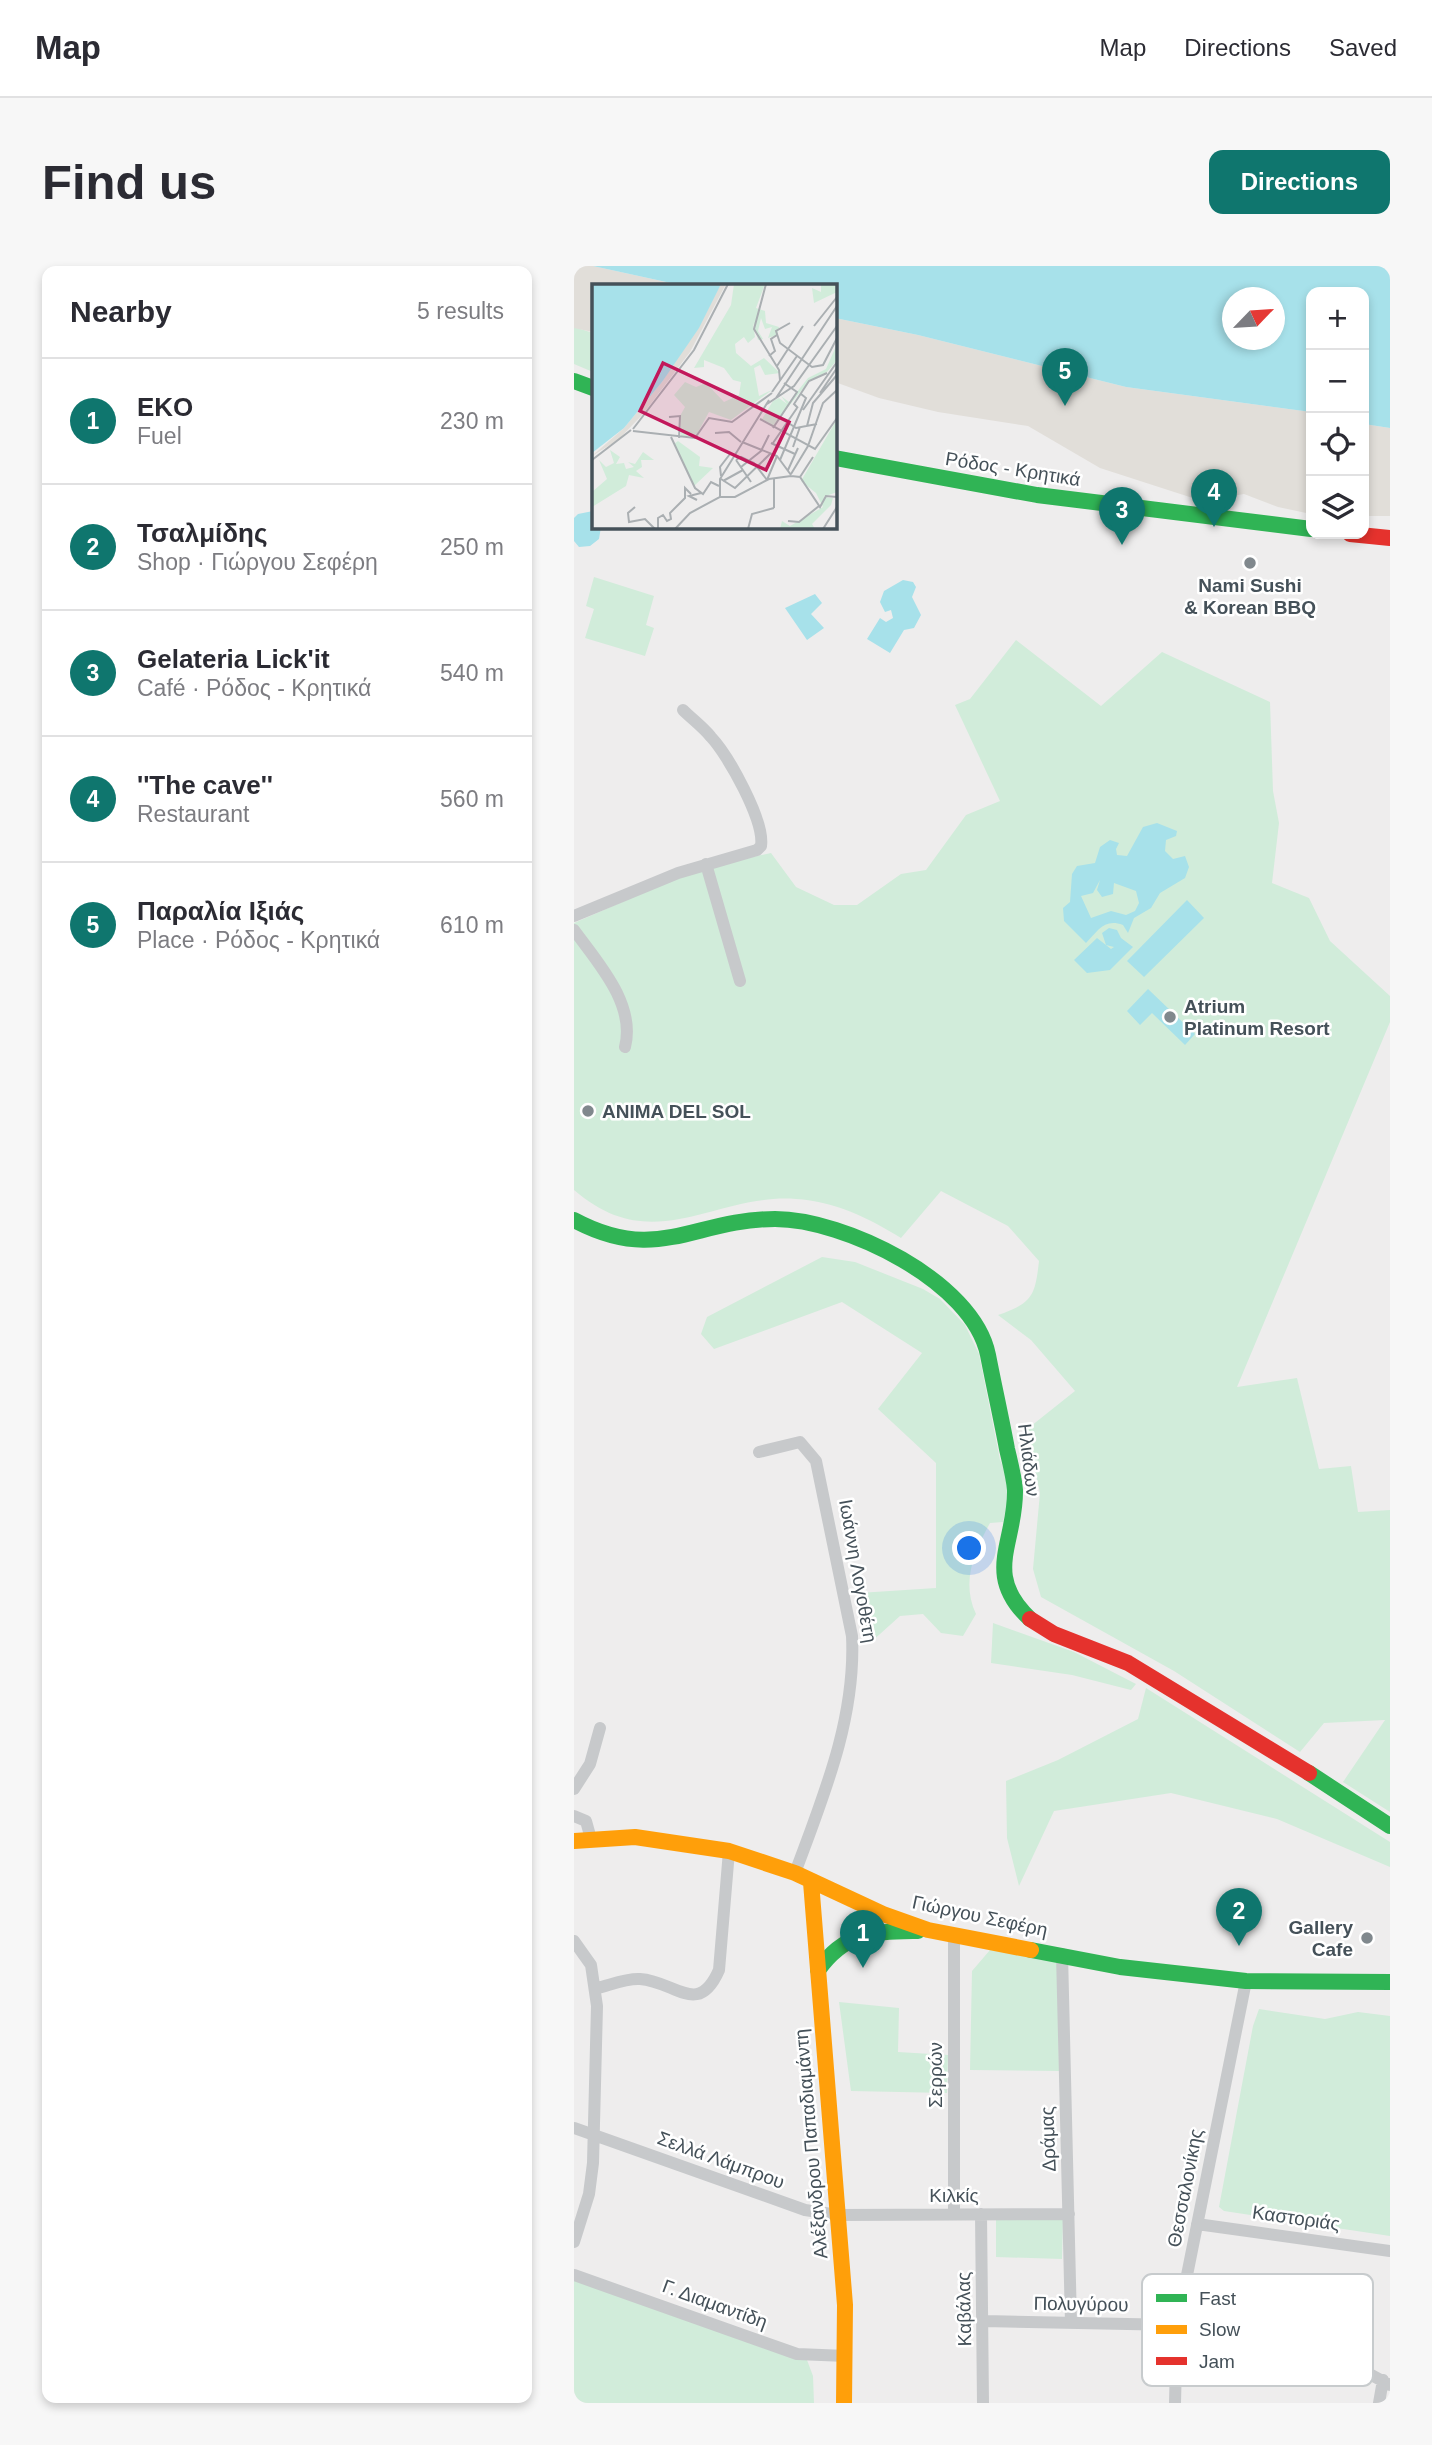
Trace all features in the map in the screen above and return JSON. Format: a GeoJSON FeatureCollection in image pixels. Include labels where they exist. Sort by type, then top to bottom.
{"type":"FeatureCollection","features":[{"type":"Feature","properties":{"kind":"street"},"geometry":{"type":"LineString","coordinates":[[574,381],[592,388]]}},
{"type":"Feature","properties":{"kind":"street","name":"Ρόδος - Κρητικά"},"geometry":{"type":"LineString","coordinates":[[836,458],[1037,495],[1306,528]]}},
{"type":"Feature","properties":{"kind":"street"},"geometry":{"type":"LineString","coordinates":[[1369,536],[1390,538]]}},
{"type":"Feature","properties":{"kind":"street"},"geometry":{"type":"LineString","coordinates":[[574,916],[706,864],[757,850],[762,839],[738,777],[713,738],[683,710]]}},
{"type":"Feature","properties":{"kind":"street"},"geometry":{"type":"LineString","coordinates":[[706,864],[740,981]]}},
{"type":"Feature","properties":{"kind":"street"},"geometry":{"type":"LineString","coordinates":[[574,930],[604,971],[623,1008],[629,1033],[625,1046]]}},
{"type":"Feature","properties":{"kind":"street","name":"Ηλιάδων"},"geometry":{"type":"LineString","coordinates":[[574,1220],[602,1235],[641,1242],[678,1238],[758,1220],[793,1221],[857,1239],[938,1286],[971,1317],[986,1345],[1015,1489],[1015,1505],[1003,1548],[1002,1570],[1006,1587],[1020,1612],[1048,1633],[1121,1660],[1260,1741],[1390,1826]]}},
{"type":"Feature","properties":{"kind":"street","name":"Ιωάννη Λογοθέτη"},"geometry":{"type":"LineString","coordinates":[[759,1452],[800,1442],[816,1461],[852,1636],[853,1659],[840,1741],[795,1873]]}},
{"type":"Feature","properties":{"kind":"street"},"geometry":{"type":"LineString","coordinates":[[574,1789],[590,1764],[600,1728]]}},
{"type":"Feature","properties":{"kind":"street"},"geometry":{"type":"LineString","coordinates":[[574,1816],[586,1821],[592,1839]]}},
{"type":"Feature","properties":{"kind":"street","name":"Γιώργου Σεφέρη"},"geometry":{"type":"LineString","coordinates":[[574,1841],[645,1838],[729,1851],[795,1873],[883,1914],[928,1930],[1132,1969],[1246,1981],[1390,1982]]}},
{"type":"Feature","properties":{"kind":"street"},"geometry":{"type":"LineString","coordinates":[[597,1988],[636,1978],[688,1995],[705,1992],[712,1987],[719,1970],[729,1851]]}},
{"type":"Feature","properties":{"kind":"street","name":"Αλέξανδρου Παπαδιαμάντη"},"geometry":{"type":"LineString","coordinates":[[811,1881],[838,2215],[846,2356],[844,2403]]}},
{"type":"Feature","properties":{"kind":"street"},"geometry":{"type":"LineString","coordinates":[[818,1970],[829,1951],[855,1936],[928,1930]]}},
{"type":"Feature","properties":{"kind":"street","name":"Σερρών"},"geometry":{"type":"LineString","coordinates":[[954,1935],[954,2214]]}},
{"type":"Feature","properties":{"kind":"street"},"geometry":{"type":"LineString","coordinates":[[574,1941],[591,1965],[597,1988],[589,2194],[574,2242]]}},
{"type":"Feature","properties":{"kind":"street","name":"Δράμας"},"geometry":{"type":"LineString","coordinates":[[1062,1954],[1071,2323]]}},
{"type":"Feature","properties":{"kind":"street","name":"Θεσσαλονίκης"},"geometry":{"type":"LineString","coordinates":[[1187,2274],[1246,1981]]}},
{"type":"Feature","properties":{"kind":"street","name":"Σελλά Λάμπρου"},"geometry":{"type":"LineString","coordinates":[[574,2128],[805,2210],[838,2215]]}},
{"type":"Feature","properties":{"kind":"street","name":"Καβάλας"},"geometry":{"type":"LineString","coordinates":[[981,2214],[983,2403]]}},
{"type":"Feature","properties":{"kind":"street","name":"Κιλκίς"},"geometry":{"type":"LineString","coordinates":[[838,2215],[1069,2214]]}},
{"type":"Feature","properties":{"kind":"street","name":"Καστοριάς"},"geometry":{"type":"LineString","coordinates":[[1197,2224],[1390,2250]]}},
{"type":"Feature","properties":{"kind":"street","name":"Γ. Διαμαντίδη"},"geometry":{"type":"LineString","coordinates":[[574,2274],[797,2354],[846,2356]]}},
{"type":"Feature","properties":{"kind":"street","name":"Πολυγύρου"},"geometry":{"type":"LineString","coordinates":[[984,2321],[1142,2324]]}},
{"type":"Feature","properties":{"kind":"street"},"geometry":{"type":"LineString","coordinates":[[1379,2403],[1387,2382]]}},
{"type":"Feature","properties":{"kind":"green space"},"geometry":{"type":"Polygon","coordinates":[[[574,327],[592,333],[592,372],[574,364],[574,327]]]}},
{"type":"Feature","properties":{"kind":"green space"},"geometry":{"type":"Polygon","coordinates":[[[594,577],[654,596],[646,625],[654,628],[645,656],[585,638],[594,609],[586,606],[594,577]]]}},
{"type":"Feature","properties":{"kind":"green space"},"geometry":{"type":"Polygon","coordinates":[[[1016,640],[1101,706],[1162,652],[1270,702],[1273,791],[1279,823],[1272,883],[1309,898],[1330,941],[1390,996],[1390,1022],[1237,1387],[1297,1378],[1319,1469],[1351,1466],[1358,1512],[1390,1510],[1390,1812],[1343,1782],[1385,1720],[1324,1723],[1300,1752],[1174,1671],[1041,1597],[1033,1569],[1040,1493],[1026,1430],[1075,1391],[1031,1340],[998,1315],[1018,1307],[1030,1297],[1036,1283],[1039,1261],[1008,1226],[941,1191],[901,1238],[851,1212],[810,1200],[766,1200],[658,1222],[631,1220],[603,1210],[574,1190],[574,923],[698,869],[771,853],[796,887],[834,905],[857,905],[901,874],[926,870],[966,815],[1000,801],[955,705],[970,699],[1016,640]]]}},
{"type":"Feature","properties":{"kind":"green space"},"geometry":{"type":"Polygon","coordinates":[[[822,1257],[855,1262],[923,1289],[940,1299],[965,1325],[979,1354],[1000,1460],[1011,1485],[1003,1522],[990,1523],[971,1567],[970,1590],[976,1614],[963,1636],[941,1633],[923,1614],[900,1616],[870,1643],[859,1593],[936,1588],[936,1463],[878,1409],[922,1353],[842,1302],[714,1349],[701,1334],[707,1317],[822,1257]]]}},
{"type":"Feature","properties":{"kind":"green space"},"geometry":{"type":"Polygon","coordinates":[[[993,1623],[1074,1652],[1136,1684],[1131,1690],[1072,1675],[991,1663],[993,1623]]]}},
{"type":"Feature","properties":{"kind":"green space"},"geometry":{"type":"Polygon","coordinates":[[[1146,1688],[1390,1842],[1390,1867],[1277,1819],[1171,1793],[1054,1811],[1019,1886],[1007,1838],[1006,1781],[1058,1760],[1138,1719],[1146,1688]]]}},
{"type":"Feature","properties":{"kind":"green space"},"geometry":{"type":"Polygon","coordinates":[[[990,1950],[1058,1961],[1059,2071],[970,2070],[972,1971],[990,1950]]]}},
{"type":"Feature","properties":{"kind":"green space"},"geometry":{"type":"Polygon","coordinates":[[[839,2002],[899,2008],[898,2052],[948,2055],[947,2093],[851,2091],[839,2002]]]}},
{"type":"Feature","properties":{"kind":"green space"},"geometry":{"type":"Polygon","coordinates":[[[1259,2009],[1325,2019],[1358,2012],[1390,2016],[1390,2236],[1224,2211],[1219,2207],[1253,2026],[1259,2009]]]}},
{"type":"Feature","properties":{"kind":"green space"},"geometry":{"type":"Polygon","coordinates":[[[996,2218],[1063,2219],[1062,2259],[996,2257],[996,2218]]]}},
{"type":"Feature","properties":{"kind":"green space"},"geometry":{"type":"Polygon","coordinates":[[[574,2278],[807,2360],[813,2376],[814,2403],[574,2403],[574,2278]]]}},
{"type":"Feature","properties":{"kind":"sand"},"geometry":{"type":"Polygon","coordinates":[[[574,266],[593,266],[675,284],[592,284],[592,332],[574,328],[574,266]]]}},
{"type":"Feature","properties":{"kind":"sand"},"geometry":{"type":"Polygon","coordinates":[[[836,318],[918,335],[1126,387],[1306,411],[1306,513],[1278,507],[1244,494],[1202,501],[1100,468],[1028,426],[938,412],[879,398],[836,382],[836,318]]]}},
{"type":"Feature","properties":{"kind":"sand"},"geometry":{"type":"Polygon","coordinates":[[[1369,425],[1390,428],[1390,516],[1369,516],[1369,425]]]}},
{"type":"Feature","properties":{"kind":"water"},"geometry":{"type":"Polygon","coordinates":[[[593,266],[1390,266],[1390,428],[1369,425],[1369,287],[1306,287],[1306,411],[1126,387],[918,335],[836,318],[836,284],[675,284],[593,266]]]}},
{"type":"Feature","properties":{"kind":"water"},"geometry":{"type":"Polygon","coordinates":[[[592,511],[592,528],[601,528],[599,539],[590,546],[579,547],[574,541],[574,518],[578,514],[592,511]]]}},
{"type":"Feature","properties":{"kind":"water"},"geometry":{"type":"Polygon","coordinates":[[[903,580],[913,582],[916,587],[912,597],[921,615],[914,628],[904,630],[890,653],[867,639],[880,618],[886,622],[893,618],[891,610],[885,612],[880,602],[884,591],[903,580]]]}},
{"type":"Feature","properties":{"kind":"water"},"geometry":{"type":"Polygon","coordinates":[[[815,594],[822,603],[811,614],[824,628],[807,640],[785,608],[815,594]]]}},
{"type":"Feature","properties":{"kind":"water"},"geometry":{"type":"Polygon","coordinates":[[[1157,823],[1177,831],[1176,836],[1166,840],[1165,851],[1173,859],[1185,856],[1189,867],[1185,878],[1160,893],[1151,908],[1134,918],[1128,933],[1123,925],[1106,924],[1086,943],[1064,921],[1063,908],[1070,902],[1072,874],[1077,866],[1095,863],[1100,847],[1110,840],[1119,843],[1117,855],[1127,856],[1143,827],[1157,823]],[[1100,880],[1093,893],[1081,896],[1091,918],[1111,911],[1126,915],[1135,911],[1139,903],[1136,891],[1114,883],[1113,894],[1102,897],[1097,890],[1100,880]]]}},
{"type":"Feature","properties":{"kind":"water"},"geometry":{"type":"Polygon","coordinates":[[[1187,900],[1204,918],[1144,977],[1127,961],[1187,900]]]}},
{"type":"Feature","properties":{"kind":"water"},"geometry":{"type":"Polygon","coordinates":[[[1109,928],[1117,930],[1121,938],[1133,947],[1110,970],[1087,973],[1074,960],[1097,938],[1111,949],[1114,947],[1106,945],[1102,933],[1109,928]]]}},
{"type":"Feature","properties":{"kind":"water"},"geometry":{"type":"Polygon","coordinates":[[[1148,989],[1195,1034],[1185,1045],[1152,1013],[1140,1025],[1127,1011],[1148,989]]]}},
{"type":"Feature","properties":{"kind":"traffic: fast"},"geometry":{"type":"LineString","coordinates":[[574,381],[592,388]]}},
{"type":"Feature","properties":{"kind":"traffic: fast"},"geometry":{"type":"LineString","coordinates":[[836,458],[1037,495],[1306,528]]}},
{"type":"Feature","properties":{"kind":"traffic: fast"},"geometry":{"type":"LineString","coordinates":[[574,1220],[603,1233],[629,1239],[676,1236],[747,1221],[775,1219],[803,1222],[869,1243],[902,1259],[932,1279],[958,1303],[977,1328],[988,1355],[1015,1490],[1004,1572],[1016,1603],[1030,1619]]}},
{"type":"Feature","properties":{"kind":"traffic: fast"},"geometry":{"type":"LineString","coordinates":[[1309,1773],[1390,1826]]}},
{"type":"Feature","properties":{"kind":"traffic: fast"},"geometry":{"type":"LineString","coordinates":[[818,1970],[839,1948],[862,1936],[918,1931]]}},
{"type":"Feature","properties":{"kind":"traffic: fast"},"geometry":{"type":"LineString","coordinates":[[1031,1950],[1120,1967],[1246,1981],[1390,1982]]}},
{"type":"Feature","properties":{"kind":"traffic: slow"},"geometry":{"type":"LineString","coordinates":[[574,1841],[635,1837],[729,1851],[795,1873],[883,1914],[928,1930],[1031,1950]]}},
{"type":"Feature","properties":{"kind":"traffic: slow"},"geometry":{"type":"LineString","coordinates":[[811,1882],[845,2305],[844,2403]]}},
{"type":"Feature","properties":{"kind":"traffic: jam"},"geometry":{"type":"LineString","coordinates":[[1369,536],[1390,538]]}},
{"type":"Feature","properties":{"kind":"traffic: jam"},"geometry":{"type":"LineString","coordinates":[[1030,1619],[1054,1634],[1128,1663],[1309,1773]]}},
{"type":"Feature","properties":{"kind":"place","name":"Παραλία Ιξιάς"},"geometry":{"type":"Point","coordinates":[1065,406]}},
{"type":"Feature","properties":{"kind":"place","name":"''The cave''"},"geometry":{"type":"Point","coordinates":[1214,527]}},
{"type":"Feature","properties":{"kind":"place","name":"Gelateria Lick'it"},"geometry":{"type":"Point","coordinates":[1122,545]}},
{"type":"Feature","properties":{"kind":"place","name":"Nami Sushi & Korean BBQ"},"geometry":{"type":"Point","coordinates":[1250,563]}},
{"type":"Feature","properties":{"kind":"place","name":"Atrium Platinum Resort"},"geometry":{"type":"Point","coordinates":[1170,1017]}},
{"type":"Feature","properties":{"kind":"place","name":"ANIMA DEL SOL"},"geometry":{"type":"Point","coordinates":[588,1111]}},
{"type":"Feature","properties":{"kind":"place","name":"Gallery Cafe"},"geometry":{"type":"Point","coordinates":[1367,1938]}},
{"type":"Feature","properties":{"kind":"place","name":"Τσαλμίδης"},"geometry":{"type":"Point","coordinates":[1239,1946]}},
{"type":"Feature","properties":{"kind":"place","name":"EKO"},"geometry":{"type":"Point","coordinates":[863,1968]}}]}
